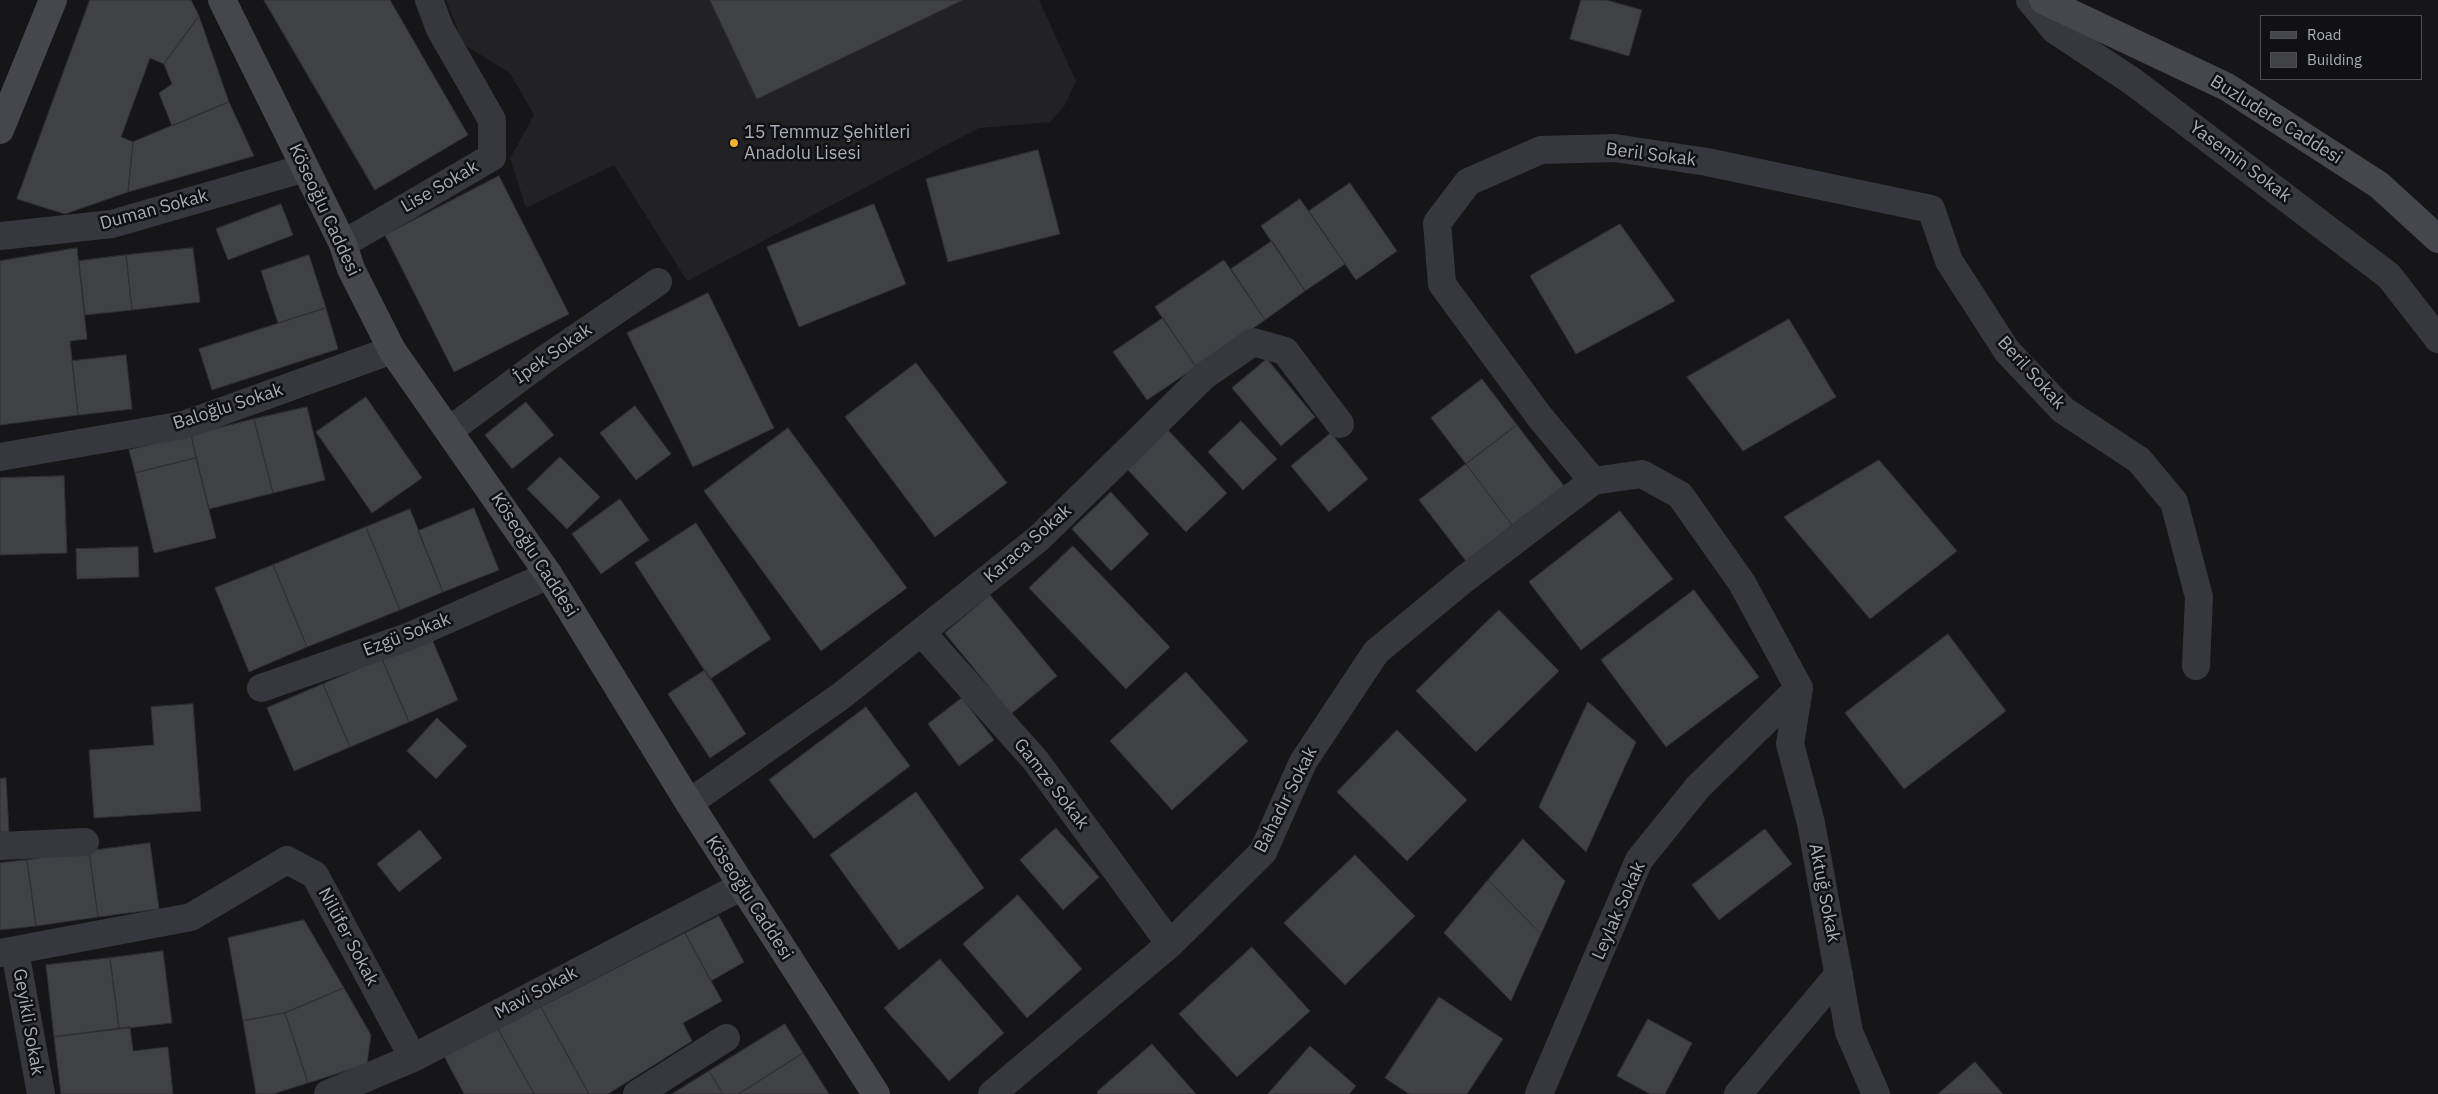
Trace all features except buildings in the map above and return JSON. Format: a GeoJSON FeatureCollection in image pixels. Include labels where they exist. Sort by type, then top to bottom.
{"type":"FeatureCollection","features":[{"type":"Feature","properties":{"kind":"street"},"geometry":{"type":"LineString","coordinates":[[0,130],[53,0]]}},
{"type":"Feature","properties":{"kind":"street","name":"Köseoğlu Caddesi"},"geometry":{"type":"LineString","coordinates":[[222,0],[343,244],[351,269],[392,350],[450,430],[549,575],[689,803],[876,1094]]}},
{"type":"Feature","properties":{"kind":"street","name":"Lise Sokak"},"geometry":{"type":"LineString","coordinates":[[343,244],[492,157],[492,120],[440,30],[429,0]]}},
{"type":"Feature","properties":{"kind":"street","name":"Yasemin Sokak"},"geometry":{"type":"LineString","coordinates":[[2030,0],[2056,30],[2132,80],[2389,276],[2438,339]]}},
{"type":"Feature","properties":{"kind":"street","name":"Buzludere Caddesi"},"geometry":{"type":"LineString","coordinates":[[2043,0],[2227,87],[2380,185],[2438,239]]}},
{"type":"Feature","properties":{"kind":"street","name":"Beril Sokak"},"geometry":{"type":"LineString","coordinates":[[1594,482],[1539,416],[1442,284],[1437,223],[1468,182],[1541,150],[1615,148],[1707,162],[1931,209],[1949,261],[2007,351],[2063,410],[2139,460],[2174,502],[2199,597],[2196,666]]}},
{"type":"Feature","properties":{"kind":"street","name":"Duman Sokak"},"geometry":{"type":"LineString","coordinates":[[0,236],[112,224],[306,168]]}},
{"type":"Feature","properties":{"kind":"street","name":"İpek Sokak"},"geometry":{"type":"LineString","coordinates":[[450,430],[548,356],[658,282]]}},
{"type":"Feature","properties":{"kind":"street","name":"Karaca Sokak"},"geometry":{"type":"LineString","coordinates":[[689,803],[841,696],[1039,538],[1204,376],[1253,342],[1284,351],[1340,424]]}},
{"type":"Feature","properties":{"kind":"street","name":"Baloğlu Sokak"},"geometry":{"type":"LineString","coordinates":[[0,457],[184,425],[392,350]]}},
{"type":"Feature","properties":{"kind":"street"},"geometry":{"type":"LineString","coordinates":[[1594,482],[1642,474],[1680,495],[1742,583],[1799,688]]}},
{"type":"Feature","properties":{"kind":"street","name":"Bahadır Sokak"},"geometry":{"type":"LineString","coordinates":[[992,1094],[1170,944],[1264,852],[1303,762],[1376,652],[1463,580],[1594,482]]}},
{"type":"Feature","properties":{"kind":"street","name":"Ezgü Sokak"},"geometry":{"type":"LineString","coordinates":[[261,688],[408,637],[549,575]]}},
{"type":"Feature","properties":{"kind":"street","name":"Gamze Sokak"},"geometry":{"type":"LineString","coordinates":[[922,632],[1036,761],[1170,944]]}},
{"type":"Feature","properties":{"kind":"street","name":"Aktuğ Sokak"},"geometry":{"type":"LineString","coordinates":[[1799,688],[1790,744],[1811,823],[1849,1032],[1876,1094]]}},
{"type":"Feature","properties":{"kind":"street","name":"Leylak Sokak"},"geometry":{"type":"LineString","coordinates":[[1539,1094],[1639,860],[1698,787],[1799,688]]}},
{"type":"Feature","properties":{"kind":"street"},"geometry":{"type":"LineString","coordinates":[[0,846],[85,842]]}},
{"type":"Feature","properties":{"kind":"street","name":"Nilüfer Sokak"},"geometry":{"type":"LineString","coordinates":[[8,952],[190,917],[287,860],[315,875],[413,1058]]}},
{"type":"Feature","properties":{"kind":"street","name":"Mavi Sokak"},"geometry":{"type":"LineString","coordinates":[[328,1094],[413,1058],[742,886]]}},
{"type":"Feature","properties":{"kind":"street","name":"Geyikli Sokak"},"geometry":{"type":"LineString","coordinates":[[8,952],[41,1094]]}},
{"type":"Feature","properties":{"kind":"street"},"geometry":{"type":"LineString","coordinates":[[1738,1094],[1839,974]]}},
{"type":"Feature","properties":{"kind":"street"},"geometry":{"type":"LineString","coordinates":[[638,1094],[726,1038]]}},
{"type":"Feature","properties":{"kind":"shaded area","name":"15 Temmuz Şehitleri Anadolu Lisesi"},"geometry":{"type":"Polygon","coordinates":[[[446,0],[1039,0],[1076,81],[1065,105],[1050,122],[979,128],[687,281],[614,165],[526,208],[510,158],[534,115],[510,73],[463,44],[446,0]]]}},
{"type":"Feature","properties":{"kind":"place","name":"15 Temmuz Şehitleri Anadolu Lisesi"},"geometry":{"type":"Point","coordinates":[734,143]}}]}
